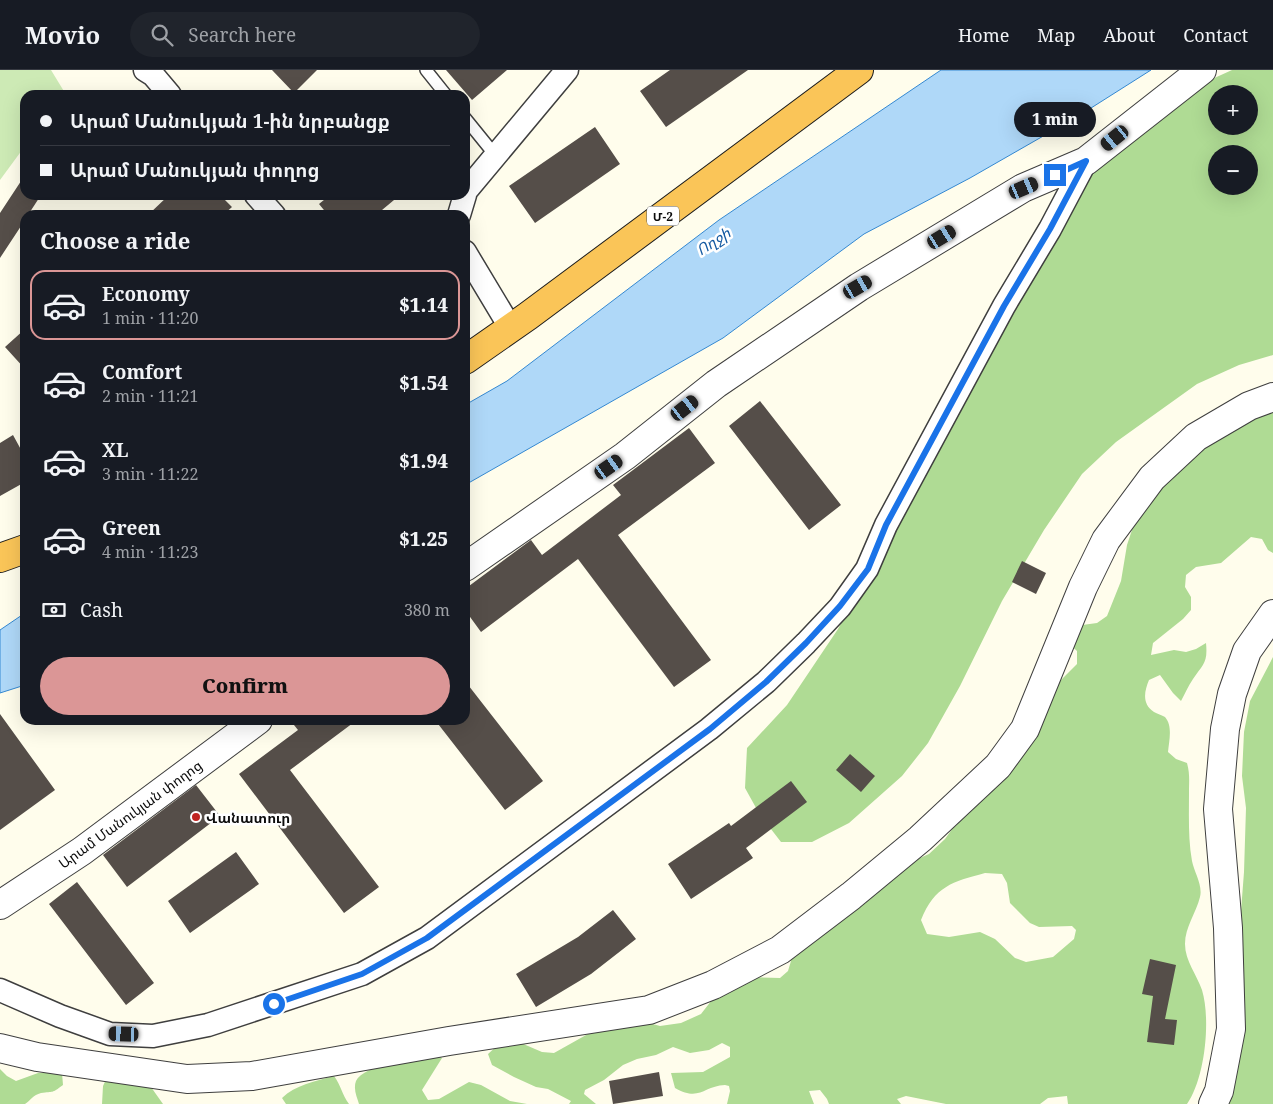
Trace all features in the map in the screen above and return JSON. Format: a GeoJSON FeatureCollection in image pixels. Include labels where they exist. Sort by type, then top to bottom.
{"type":"FeatureCollection","features":[{"type":"Feature","properties":{"kind":"highway","name":"Մ-2"},"geometry":{"type":"LineString","coordinates":[[470,356],[528,316],[859,70]]}},
{"type":"Feature","properties":{"kind":"highway"},"geometry":{"type":"LineString","coordinates":[[0,558],[20,551]]}},
{"type":"Feature","properties":{"kind":"street"},"geometry":{"type":"LineString","coordinates":[[145,70],[153,75],[166,90]]}},
{"type":"Feature","properties":{"kind":"street"},"geometry":{"type":"LineString","coordinates":[[470,186],[567,70]]}},
{"type":"Feature","properties":{"kind":"street"},"geometry":{"type":"LineString","coordinates":[[470,564],[625,456],[716,384],[858,287],[1024,188],[1086,161],[1202,70]]}},
{"type":"Feature","properties":{"kind":"street"},"geometry":{"type":"LineString","coordinates":[[0,990],[60,1016],[110,1034],[153,1036],[224,1020],[362,974],[427,938],[710,729],[766,682],[806,643],[840,606],[868,569],[886,525],[1004,306],[1050,229],[1086,161]]}},
{"type":"Feature","properties":{"kind":"street"},"geometry":{"type":"LineString","coordinates":[[260,200],[270,210]]}},
{"type":"Feature","properties":{"kind":"street"},"geometry":{"type":"LineString","coordinates":[[470,260],[510,327]]}},
{"type":"Feature","properties":{"kind":"street"},"geometry":{"type":"LineString","coordinates":[[0,1048],[37,1057],[187,1079],[252,1076],[449,1041],[649,1010],[714,985],[780,950],[843,902],[920,839],[998,766],[1025,729],[1083,587],[1106,540],[1152,478],[1196,437],[1249,406],[1273,397]]}},
{"type":"Feature","properties":{"kind":"street"},"geometry":{"type":"LineString","coordinates":[[1212,1104],[1219,1092],[1231,1029],[1228,928],[1218,809],[1225,729],[1232,694],[1247,651],[1273,614]]}},
{"type":"Feature","properties":{"kind":"street","name":"Արամ Մանուկյան փողոց"},"geometry":{"type":"LineString","coordinates":[[0,904],[82,851],[251,725]]}},
{"type":"Feature","properties":{"kind":"lane"},"geometry":{"type":"LineString","coordinates":[[426,70],[442,90]]}},
{"type":"Feature","properties":{"kind":"lane"},"geometry":{"type":"LineString","coordinates":[[470,124],[495,156]]}},
{"type":"Feature","properties":{"kind":"green space"},"geometry":{"type":"Polygon","coordinates":[[[0,70],[51,70],[63,90],[20,90],[20,153],[0,180],[0,70]]]}},
{"type":"Feature","properties":{"kind":"green space"},"geometry":{"type":"Polygon","coordinates":[[[1232,70],[1273,70],[1273,355],[1239,365],[1197,384],[1116,442],[1082,474],[1044,530],[1002,601],[960,686],[928,743],[902,776],[849,823],[812,842],[781,842],[760,815],[745,788],[747,748],[787,705],[838,629],[1027,277],[1103,154],[1153,106],[1232,70]]]}},
{"type":"Feature","properties":{"kind":"green space"},"geometry":{"type":"Polygon","coordinates":[[[1273,392],[1273,553],[1268,550],[1262,539],[1251,537],[1221,563],[1196,567],[1186,575],[1185,587],[1191,597],[1191,610],[1183,619],[1153,643],[1151,655],[1174,650],[1186,652],[1206,643],[1205,659],[1181,701],[1160,675],[1149,680],[1145,693],[1146,702],[1150,709],[1165,717],[1169,725],[1168,752],[1176,759],[1187,763],[1189,774],[1190,844],[1192,861],[1201,892],[1185,938],[1185,944],[1189,962],[1200,984],[1205,1002],[1206,1032],[1202,1064],[1193,1093],[1187,1104],[1068,1104],[1067,1096],[1048,1098],[1040,1104],[946,1104],[906,1096],[897,1099],[901,1104],[829,1104],[820,1090],[809,1091],[814,1104],[727,1104],[730,1091],[729,1086],[718,1086],[690,1094],[675,1088],[671,1073],[703,1072],[730,1057],[730,1047],[722,1043],[709,1050],[690,1053],[673,1047],[656,1055],[637,1059],[623,1065],[604,1080],[585,1090],[584,1094],[596,1104],[569,1104],[571,1101],[548,1089],[536,1087],[492,1065],[488,1054],[498,1045],[521,1043],[542,1052],[554,1053],[595,1030],[638,1020],[660,1026],[681,1023],[701,1014],[715,996],[745,977],[780,978],[788,971],[791,961],[789,950],[886,873],[929,854],[945,839],[1055,686],[1077,664],[1077,651],[1068,643],[1075,626],[1097,623],[1107,616],[1121,581],[1127,545],[1146,488],[1273,392]],[[985,873],[946,887],[932,900],[921,920],[927,934],[949,937],[980,932],[995,939],[1015,958],[1026,962],[1053,957],[1074,939],[1076,930],[1072,926],[1039,927],[1030,923],[1010,903],[1007,883],[1002,874],[985,873]]]}},
{"type":"Feature","properties":{"kind":"green space"},"geometry":{"type":"Polygon","coordinates":[[[1273,657],[1273,1104],[1219,1104],[1239,937],[1244,872],[1246,808],[1242,776],[1244,732],[1250,701],[1273,657]]]}},
{"type":"Feature","properties":{"kind":"green space"},"geometry":{"type":"Polygon","coordinates":[[[433,1051],[442,1058],[422,1090],[428,1100],[439,1099],[469,1082],[481,1085],[510,1101],[527,1104],[359,1104],[355,1087],[356,1081],[361,1075],[369,1070],[403,1058],[433,1051]]]}},
{"type":"Feature","properties":{"kind":"green space"},"geometry":{"type":"Polygon","coordinates":[[[0,1069],[16,1081],[38,1073],[62,1073],[63,1085],[54,1091],[36,1095],[25,1104],[0,1104],[0,1069]]]}},
{"type":"Feature","properties":{"kind":"green space"},"geometry":{"type":"Polygon","coordinates":[[[108,1075],[146,1080],[163,1104],[102,1104],[103,1086],[108,1075]]]}},
{"type":"Feature","properties":{"kind":"green space"},"geometry":{"type":"Polygon","coordinates":[[[334,1076],[349,1104],[286,1104],[282,1098],[299,1087],[334,1076]]]}},
{"type":"Feature","properties":{"kind":"water","name":"Ողջի"},"geometry":{"type":"Polygon","coordinates":[[[941,70],[1151,70],[1080,115],[970,178],[864,234],[723,338],[470,482],[470,402],[507,381],[719,220],[941,70]]]}},
{"type":"Feature","properties":{"kind":"water"},"geometry":{"type":"Polygon","coordinates":[[[20,616],[20,687],[0,693],[0,630],[20,616]]]}},
{"type":"Feature","properties":{"kind":"building"},"geometry":{"type":"Polygon","coordinates":[[[272,70],[317,70],[297,90],[291,90],[272,70]]]}},
{"type":"Feature","properties":{"kind":"building"},"geometry":{"type":"Polygon","coordinates":[[[446,70],[507,70],[472,100],[470,98],[470,90],[463,90],[446,70]]]}},
{"type":"Feature","properties":{"kind":"building"},"geometry":{"type":"Polygon","coordinates":[[[670,70],[748,70],[666,127],[640,91],[670,70]]]}},
{"type":"Feature","properties":{"kind":"building"},"geometry":{"type":"Polygon","coordinates":[[[595,127],[620,164],[535,223],[509,186],[595,127]]]}},
{"type":"Feature","properties":{"kind":"building"},"geometry":{"type":"Polygon","coordinates":[[[20,183],[20,200],[38,200],[31,210],[20,210],[20,228],[0,258],[0,213],[20,183]]]}},
{"type":"Feature","properties":{"kind":"building"},"geometry":{"type":"Polygon","coordinates":[[[164,200],[225,200],[232,207],[229,210],[153,210],[164,200]]]}},
{"type":"Feature","properties":{"kind":"building"},"geometry":{"type":"Polygon","coordinates":[[[324,200],[394,200],[382,210],[324,210],[319,204],[324,200]]]}},
{"type":"Feature","properties":{"kind":"building"},"geometry":{"type":"Polygon","coordinates":[[[20,334],[20,364],[5,347],[20,334]]]}},
{"type":"Feature","properties":{"kind":"building"},"geometry":{"type":"Polygon","coordinates":[[[760,401],[841,505],[809,530],[729,426],[760,401]]]}},
{"type":"Feature","properties":{"kind":"building"},"geometry":{"type":"Polygon","coordinates":[[[689,428],[715,463],[618,535],[711,660],[674,687],[578,559],[481,632],[470,617],[470,585],[531,540],[542,555],[621,495],[613,485],[689,428]]]}},
{"type":"Feature","properties":{"kind":"building"},"geometry":{"type":"Polygon","coordinates":[[[13,435],[20,448],[20,485],[0,496],[0,443],[13,435]]]}},
{"type":"Feature","properties":{"kind":"building"},"geometry":{"type":"Polygon","coordinates":[[[1022,561],[1046,573],[1036,594],[1012,582],[1022,561]]]}},
{"type":"Feature","properties":{"kind":"building"},"geometry":{"type":"Polygon","coordinates":[[[470,687],[543,781],[505,810],[439,725],[470,725],[470,687]]]}},
{"type":"Feature","properties":{"kind":"building"},"geometry":{"type":"Polygon","coordinates":[[[0,714],[55,790],[0,830],[0,714]]]}},
{"type":"Feature","properties":{"kind":"building"},"geometry":{"type":"Polygon","coordinates":[[[294,725],[350,725],[290,770],[379,887],[344,913],[239,774],[298,730],[294,725]]]}},
{"type":"Feature","properties":{"kind":"building"},"geometry":{"type":"Polygon","coordinates":[[[850,754],[875,776],[861,792],[836,770],[850,754]]]}},
{"type":"Feature","properties":{"kind":"building"},"geometry":{"type":"Polygon","coordinates":[[[791,781],[807,802],[746,848],[753,858],[691,899],[668,864],[729,823],[731,826],[791,781]]]}},
{"type":"Feature","properties":{"kind":"building"},"geometry":{"type":"Polygon","coordinates":[[[196,785],[220,816],[127,887],[103,855],[196,785]]]}},
{"type":"Feature","properties":{"kind":"building"},"geometry":{"type":"Polygon","coordinates":[[[236,852],[259,884],[190,933],[168,901],[236,852]]]}},
{"type":"Feature","properties":{"kind":"building"},"geometry":{"type":"Polygon","coordinates":[[[77,882],[154,983],[126,1005],[49,904],[77,882]]]}},
{"type":"Feature","properties":{"kind":"building"},"geometry":{"type":"Polygon","coordinates":[[[613,910],[636,939],[591,974],[536,1007],[516,974],[578,937],[613,910]]]}},
{"type":"Feature","properties":{"kind":"building"},"geometry":{"type":"Polygon","coordinates":[[[1150,959],[1176,965],[1165,1019],[1177,1020],[1174,1045],[1147,1042],[1153,996],[1142,994],[1150,959]]]}},
{"type":"Feature","properties":{"kind":"building"},"geometry":{"type":"Polygon","coordinates":[[[659,1072],[663,1096],[613,1104],[609,1081],[659,1072]]]}},
{"type":"Feature","properties":{"kind":"place","name":"Վանատուր"},"geometry":{"type":"Point","coordinates":[196,817]}},
{"type":"Feature","properties":{"kind":"route"},"geometry":{"type":"LineString","coordinates":[[274,1004],[362,974],[427,938],[710,729],[766,682],[806,643],[840,606],[868,569],[886,525],[1004,306],[1050,229],[1086,161],[1055,175]]}}]}
